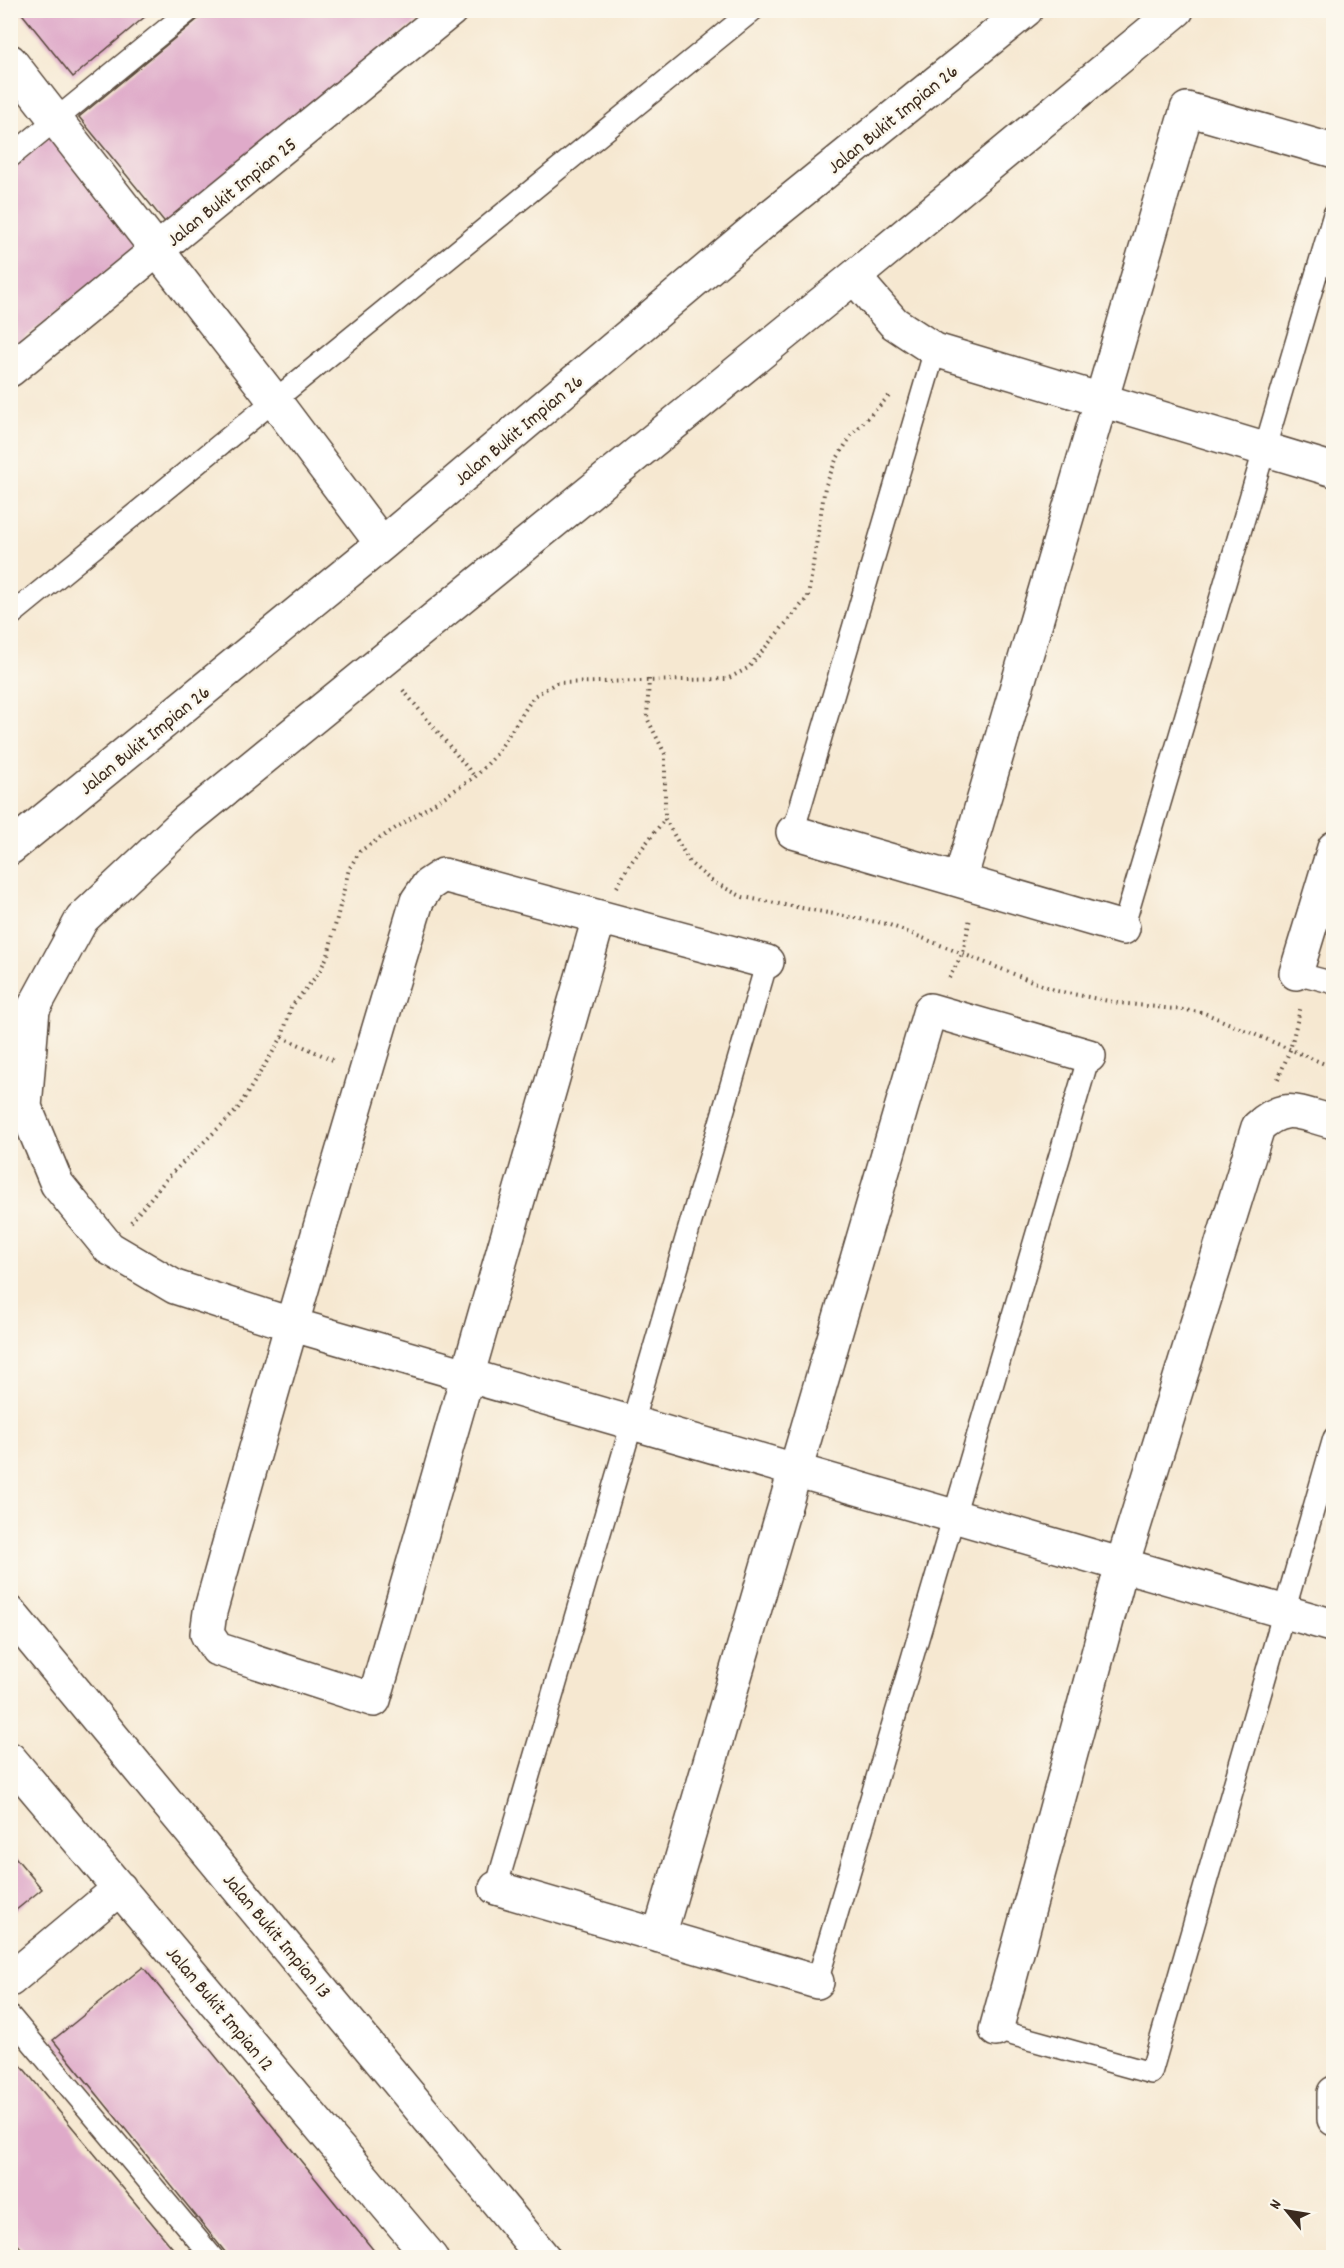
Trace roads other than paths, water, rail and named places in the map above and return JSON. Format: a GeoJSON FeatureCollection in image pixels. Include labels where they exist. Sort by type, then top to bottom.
{"type":"FeatureCollection","features":[{"type":"Feature","properties":{"kind":"street","name":"Jalan Bukit Impian 25"},"geometry":{"type":"LineString","coordinates":[[10,370],[451,10]]}},
{"type":"Feature","properties":{"kind":"street","name":"Jalan Bukit Impian 26"},"geometry":{"type":"LineString","coordinates":[[10,848],[382,544],[766,220],[1026,10]]}},
{"type":"Feature","properties":{"kind":"street"},"geometry":{"type":"LineString","coordinates":[[1177,10],[854,278],[186,821],[82,919],[33,1009],[25,1107],[57,1184],[109,1248],[175,1287],[290,1324],[1334,1626]]}},
{"type":"Feature","properties":{"kind":"street"},"geometry":{"type":"LineString","coordinates":[[10,62],[274,400],[382,544]]}},
{"type":"Feature","properties":{"kind":"street"},"geometry":{"type":"LineString","coordinates":[[969,883],[1102,400],[1187,109],[1334,151]]}},
{"type":"Feature","properties":{"kind":"street"},"geometry":{"type":"LineString","coordinates":[[854,278],[894,323],[935,350],[1334,470]]}},
{"type":"Feature","properties":{"kind":"street"},"geometry":{"type":"LineString","coordinates":[[793,832],[1124,928]]}},
{"type":"Feature","properties":{"kind":"street"},"geometry":{"type":"LineString","coordinates":[[1303,974],[1334,848]]}},
{"type":"Feature","properties":{"kind":"street"},"geometry":{"type":"LineString","coordinates":[[599,918],[374,1700],[217,1649],[207,1634],[210,1612],[290,1324],[417,901],[428,885],[443,875],[767,962]]}},
{"type":"Feature","properties":{"kind":"street"},"geometry":{"type":"LineString","coordinates":[[659,1936],[930,1010],[1089,1056]]}},
{"type":"Feature","properties":{"kind":"street"},"geometry":{"type":"LineString","coordinates":[[996,2030],[1122,1565],[1258,1127],[1272,1114],[1286,1110],[1334,1122]]}},
{"type":"Feature","properties":{"kind":"street","name":"Jalan Bukit Impian 13"},"geometry":{"type":"LineString","coordinates":[[10,1613],[544,2258]]}},
{"type":"Feature","properties":{"kind":"street","name":"Jalan Bukit Impian 12"},"geometry":{"type":"LineString","coordinates":[[10,1759],[430,2258]]}},
{"type":"Feature","properties":{"kind":"street"},"geometry":{"type":"LineString","coordinates":[[10,1980],[120,1888]]}},
{"type":"Feature","properties":{"kind":"street"},"geometry":{"type":"LineString","coordinates":[[496,1888],[817,1982]]}},
{"type":"Feature","properties":{"kind":"street"},"geometry":{"type":"LineString","coordinates":[[1334,2093],[1334,2119]]}},
{"type":"Feature","properties":{"kind":"lane"},"geometry":{"type":"LineString","coordinates":[[10,157],[57,122],[190,10]]}},
{"type":"Feature","properties":{"kind":"lane"},"geometry":{"type":"LineString","coordinates":[[10,616],[753,10]]}},
{"type":"Feature","properties":{"kind":"lane"},"geometry":{"type":"LineString","coordinates":[[1124,928],[1334,214]]}},
{"type":"Feature","properties":{"kind":"lane"},"geometry":{"type":"LineString","coordinates":[[793,832],[935,350]]}},
{"type":"Feature","properties":{"kind":"lane"},"geometry":{"type":"LineString","coordinates":[[496,1888],[767,962]]}},
{"type":"Feature","properties":{"kind":"lane"},"geometry":{"type":"LineString","coordinates":[[1303,974],[1334,983]]}},
{"type":"Feature","properties":{"kind":"lane"},"geometry":{"type":"LineString","coordinates":[[817,1982],[1089,1056]]}},
{"type":"Feature","properties":{"kind":"lane"},"geometry":{"type":"LineString","coordinates":[[996,2030],[1151,2073],[1334,1438]]}},
{"type":"Feature","properties":{"kind":"lane"},"geometry":{"type":"LineString","coordinates":[[10,2016],[213,2258]]}}]}
